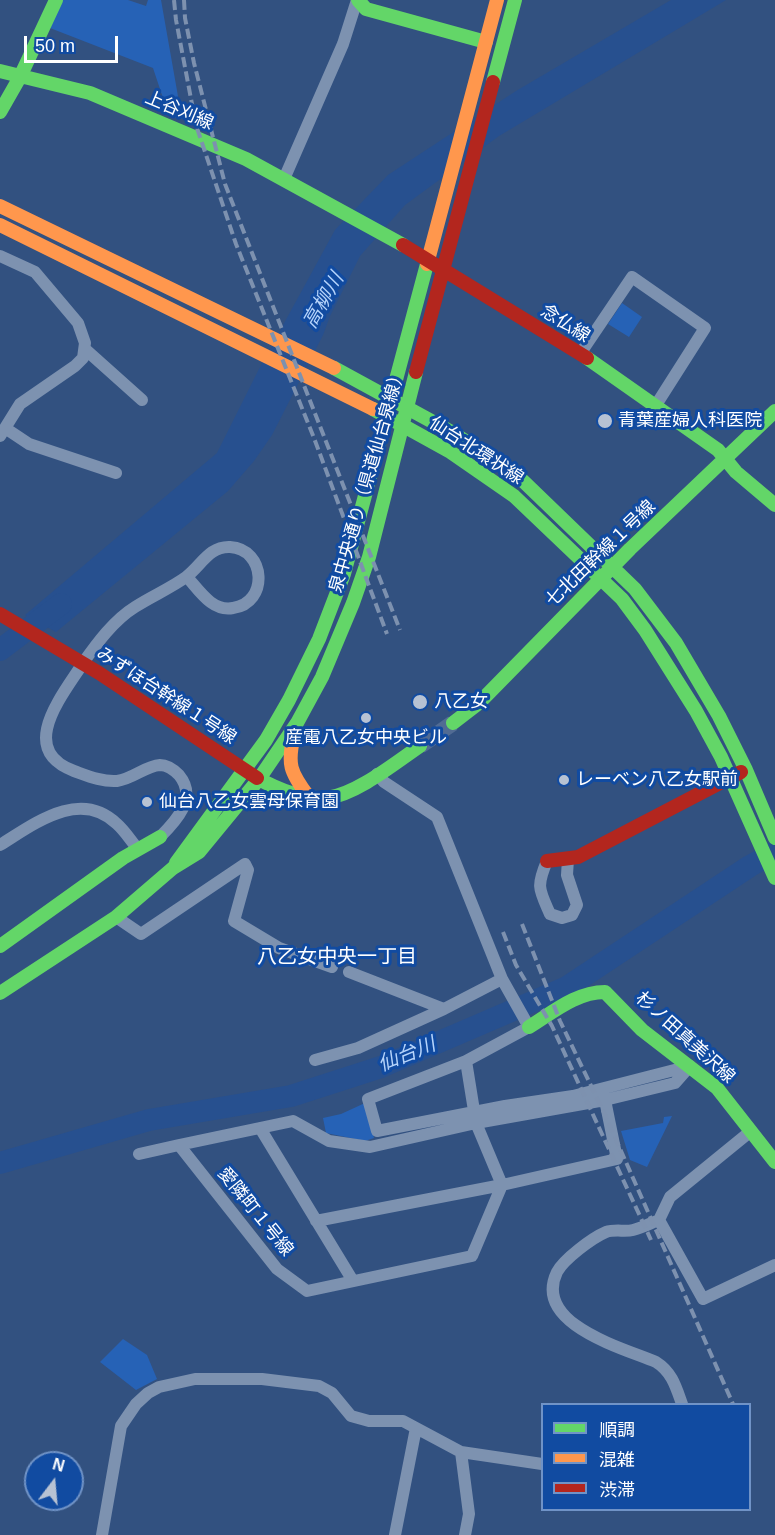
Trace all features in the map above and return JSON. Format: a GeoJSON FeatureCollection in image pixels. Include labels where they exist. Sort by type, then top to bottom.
{"type":"FeatureCollection","features":[{"type":"Feature","properties":{"kind":"main road"},"geometry":{"type":"LineString","coordinates":[[0,112],[20,77],[56,0]]}},
{"type":"Feature","properties":{"kind":"main road"},"geometry":{"type":"LineString","coordinates":[[357,0],[366,9],[486,42],[497,0]]}},
{"type":"Feature","properties":{"kind":"main road","name":"泉中央通り（県道仙台泉線）"},"geometry":{"type":"LineString","coordinates":[[173,868],[199,852],[259,779],[297,723],[322,677],[353,603],[369,557],[515,0]]}},
{"type":"Feature","properties":{"kind":"main road","name":"泉中央通り（県道仙台泉線）"},"geometry":{"type":"LineString","coordinates":[[173,868],[188,844],[266,741],[301,682],[321,638],[344,574],[486,42]]}},
{"type":"Feature","properties":{"kind":"main road","name":"上谷刈線"},"geometry":{"type":"LineString","coordinates":[[0,71],[90,93],[246,159],[387,237]]}},
{"type":"Feature","properties":{"kind":"main road","name":"仙台北環状線"},"geometry":{"type":"LineString","coordinates":[[0,206],[391,398],[482,451],[520,478],[635,589],[676,643],[702,685],[746,770],[774,835]]}},
{"type":"Feature","properties":{"kind":"main road","name":"仙台北環状線"},"geometry":{"type":"LineString","coordinates":[[0,225],[404,426],[449,451],[514,496],[622,599],[645,630],[670,667],[721,757],[774,877]]}},
{"type":"Feature","properties":{"kind":"main road","name":"念仏線"},"geometry":{"type":"LineString","coordinates":[[387,237],[444,268],[656,405],[722,454],[736,472],[775,505]]}},
{"type":"Feature","properties":{"kind":"main road","name":"七北田幹線１号線"},"geometry":{"type":"LineString","coordinates":[[453,723],[478,703],[722,454],[775,411]]}},
{"type":"Feature","properties":{"kind":"main road","name":"みずほ台幹線１号線"},"geometry":{"type":"LineString","coordinates":[[0,614],[99,673],[246,770]]}},
{"type":"Feature","properties":{"kind":"main road"},"geometry":{"type":"LineString","coordinates":[[297,723],[289,754],[289,764],[291,773],[308,796]]}},
{"type":"Feature","properties":{"kind":"main road"},"geometry":{"type":"LineString","coordinates":[[246,770],[280,789],[327,799],[338,796],[377,774],[420,746]]}},
{"type":"Feature","properties":{"kind":"main road"},"geometry":{"type":"LineString","coordinates":[[547,861],[578,857],[746,770]]}},
{"type":"Feature","properties":{"kind":"main road"},"geometry":{"type":"LineString","coordinates":[[0,946],[138,849],[160,837]]}},
{"type":"Feature","properties":{"kind":"main road"},"geometry":{"type":"LineString","coordinates":[[0,993],[116,916],[145,894],[173,868]]}},
{"type":"Feature","properties":{"kind":"main road","name":"杉ノ田真美沢線"},"geometry":{"type":"LineString","coordinates":[[526,1023],[587,994],[605,992],[642,1030],[717,1088],[775,1162]]}},
{"type":"Feature","properties":{"kind":"street"},"geometry":{"type":"LineString","coordinates":[[284,179],[343,44],[357,0]]}},
{"type":"Feature","properties":{"kind":"street"},"geometry":{"type":"LineString","coordinates":[[0,256],[35,272],[78,323],[85,343],[83,358],[20,404],[2,432],[29,444],[116,472]]}},
{"type":"Feature","properties":{"kind":"street"},"geometry":{"type":"LineString","coordinates":[[580,354],[632,277],[705,328],[656,405]]}},
{"type":"Feature","properties":{"kind":"street"},"geometry":{"type":"LineString","coordinates":[[85,350],[142,400]]}},
{"type":"Feature","properties":{"kind":"street"},"geometry":{"type":"LineString","coordinates":[[160,837],[182,812],[187,799],[182,779],[176,771],[158,765],[119,781],[103,781],[61,766],[49,753],[46,742],[47,723],[83,664],[117,621],[133,608],[187,577],[214,551],[229,547],[244,551],[250,555],[257,566],[260,579],[254,596],[248,602],[225,609],[207,600],[187,577]]}},
{"type":"Feature","properties":{"kind":"street"},"geometry":{"type":"LineString","coordinates":[[377,774],[384,782],[437,817],[504,982],[526,1023],[466,1061],[368,1099],[377,1131],[605,1100],[675,1083],[690,1066]]}},
{"type":"Feature","properties":{"kind":"street"},"geometry":{"type":"LineString","coordinates":[[0,845],[61,810],[75,808],[102,813],[117,823],[138,849]]}},
{"type":"Feature","properties":{"kind":"street"},"geometry":{"type":"LineString","coordinates":[[547,861],[539,880],[540,890],[550,914],[562,918],[572,915],[577,905],[567,875],[568,859]]}},
{"type":"Feature","properties":{"kind":"street"},"geometry":{"type":"LineString","coordinates":[[116,916],[141,934],[245,864],[248,870],[234,921],[279,948],[332,967]]}},
{"type":"Feature","properties":{"kind":"street"},"geometry":{"type":"LineString","coordinates":[[349,972],[444,1009]]}},
{"type":"Feature","properties":{"kind":"street"},"geometry":{"type":"LineString","coordinates":[[315,1060],[358,1048],[504,982]]}},
{"type":"Feature","properties":{"kind":"street"},"geometry":{"type":"LineString","coordinates":[[466,1061],[474,1117],[502,1185]]}},
{"type":"Feature","properties":{"kind":"street"},"geometry":{"type":"LineString","coordinates":[[139,1154],[293,1121],[329,1141],[370,1147],[474,1117],[573,1096],[690,1066]]}},
{"type":"Feature","properties":{"kind":"street"},"geometry":{"type":"LineString","coordinates":[[316,1221],[502,1185],[616,1159],[605,1100]]}},
{"type":"Feature","properties":{"kind":"street"},"geometry":{"type":"LineString","coordinates":[[260,1128],[353,1281]]}},
{"type":"Feature","properties":{"kind":"street"},"geometry":{"type":"LineString","coordinates":[[682,1403],[666,1369],[656,1362],[584,1332],[570,1322],[559,1310],[554,1297],[555,1277],[564,1261],[604,1233],[633,1230],[659,1220],[670,1197],[751,1131]]}},
{"type":"Feature","properties":{"kind":"street","name":"愛隣町１号線"},"geometry":{"type":"LineString","coordinates":[[178,1145],[277,1269],[307,1291],[472,1256],[502,1185]]}},
{"type":"Feature","properties":{"kind":"street"},"geometry":{"type":"LineString","coordinates":[[659,1220],[703,1299],[775,1265]]}},
{"type":"Feature","properties":{"kind":"street"},"geometry":{"type":"LineString","coordinates":[[102,1535],[121,1426],[136,1404],[148,1393],[159,1387],[195,1379],[262,1379],[319,1386],[333,1393],[351,1416],[369,1421],[404,1421],[461,1452],[541,1464]]}},
{"type":"Feature","properties":{"kind":"street"},"geometry":{"type":"LineString","coordinates":[[395,1535],[416,1428]]}},
{"type":"Feature","properties":{"kind":"street"},"geometry":{"type":"LineString","coordinates":[[461,1452],[469,1514],[465,1535]]}},
{"type":"Feature","properties":{"kind":"shaded area"},"geometry":{"type":"Polygon","coordinates":[[[62,0],[128,0],[146,6],[148,0],[161,0],[182,119],[169,116],[153,68],[50,28],[62,0]]]}},
{"type":"Feature","properties":{"kind":"shaded area"},"geometry":{"type":"Polygon","coordinates":[[[622,303],[642,317],[629,337],[608,324],[622,303]]]}},
{"type":"Feature","properties":{"kind":"shaded area"},"geometry":{"type":"Polygon","coordinates":[[[365,1103],[374,1138],[365,1141],[326,1133],[323,1118],[341,1114],[365,1103]]]}},
{"type":"Feature","properties":{"kind":"shaded area"},"geometry":{"type":"Polygon","coordinates":[[[672,1116],[647,1167],[630,1160],[621,1131],[663,1123],[664,1117],[672,1116]]]}},
{"type":"Feature","properties":{"kind":"shaded area"},"geometry":{"type":"Polygon","coordinates":[[[123,1339],[147,1355],[157,1379],[136,1390],[100,1362],[123,1339]]]}},
{"type":"Feature","properties":{"kind":"water"},"geometry":{"type":"Polygon","coordinates":[[[671,0],[726,0],[499,136],[405,205],[360,256],[272,435],[254,461],[228,491],[56,632],[25,615],[217,453],[258,371],[335,230],[388,175],[516,91],[671,0]]]}},
{"type":"Feature","properties":{"kind":"waterway","name":"高柳川"},"geometry":{"type":"LineString","coordinates":[[0,650],[61,604]]}},
{"type":"Feature","properties":{"kind":"waterway","name":"仙台川"},"geometry":{"type":"LineString","coordinates":[[0,1163],[149,1120],[291,1096],[381,1067],[567,987],[750,866],[775,852]]}},
{"type":"Feature","properties":{"kind":"tunnel"},"geometry":{"type":"LineString","coordinates":[[420,746],[453,723]]}},
{"type":"Feature","properties":{"kind":"railway"},"geometry":{"type":"LineString","coordinates":[[174,0],[196,125],[236,244],[314,438],[387,634]]}},
{"type":"Feature","properties":{"kind":"railway"},"geometry":{"type":"LineString","coordinates":[[184,0],[185,18],[194,63],[225,184],[400,630]]}},
{"type":"Feature","properties":{"kind":"railway"},"geometry":{"type":"LineString","coordinates":[[522,924],[560,1021],[606,1117],[733,1403]]}},
{"type":"Feature","properties":{"kind":"railway"},"geometry":{"type":"LineString","coordinates":[[503,932],[516,965],[552,1026],[651,1240]]}},
{"type":"Feature","properties":{"kind":"traffic: fast"},"geometry":{"type":"LineString","coordinates":[[0,112],[20,77],[56,0]]}},
{"type":"Feature","properties":{"kind":"traffic: fast"},"geometry":{"type":"LineString","coordinates":[[358,0],[366,9],[486,42]]}},
{"type":"Feature","properties":{"kind":"traffic: fast"},"geometry":{"type":"LineString","coordinates":[[493,82],[515,0]]}},
{"type":"Feature","properties":{"kind":"traffic: fast"},"geometry":{"type":"LineString","coordinates":[[0,71],[90,93],[246,159],[403,245]]}},
{"type":"Feature","properties":{"kind":"traffic: fast"},"geometry":{"type":"LineString","coordinates":[[176,863],[266,740],[319,639],[344,574],[427,264]]}},
{"type":"Feature","properties":{"kind":"traffic: fast"},"geometry":{"type":"LineString","coordinates":[[587,358],[718,450],[736,472],[775,505]]}},
{"type":"Feature","properties":{"kind":"traffic: fast"},"geometry":{"type":"LineString","coordinates":[[334,368],[455,434],[520,478],[635,589],[676,643],[719,716],[746,770],[775,838]]}},
{"type":"Feature","properties":{"kind":"traffic: fast"},"geometry":{"type":"LineString","coordinates":[[0,993],[116,917],[173,868],[199,852],[259,779],[297,723],[322,677],[353,603],[369,557],[416,372]]}},
{"type":"Feature","properties":{"kind":"traffic: fast"},"geometry":{"type":"LineString","coordinates":[[373,409],[449,451],[514,496],[622,599],[645,630],[696,711],[721,757],[775,878]]}},
{"type":"Feature","properties":{"kind":"traffic: fast"},"geometry":{"type":"LineString","coordinates":[[453,723],[479,703],[630,549],[775,411]]}},
{"type":"Feature","properties":{"kind":"traffic: fast"},"geometry":{"type":"LineString","coordinates":[[257,778],[291,793],[327,798],[351,791],[420,746]]}},
{"type":"Feature","properties":{"kind":"traffic: fast"},"geometry":{"type":"LineString","coordinates":[[0,946],[123,858],[160,837]]}},
{"type":"Feature","properties":{"kind":"traffic: fast"},"geometry":{"type":"LineString","coordinates":[[529,1027],[574,999],[605,992],[642,1030],[717,1088],[775,1162]]}},
{"type":"Feature","properties":{"kind":"traffic: slow"},"geometry":{"type":"LineString","coordinates":[[427,264],[497,0]]}},
{"type":"Feature","properties":{"kind":"traffic: slow"},"geometry":{"type":"LineString","coordinates":[[0,206],[334,368]]}},
{"type":"Feature","properties":{"kind":"traffic: slow"},"geometry":{"type":"LineString","coordinates":[[0,225],[373,409]]}},
{"type":"Feature","properties":{"kind":"traffic: slow"},"geometry":{"type":"LineString","coordinates":[[294,735],[291,753],[292,767],[297,780],[308,796]]}},
{"type":"Feature","properties":{"kind":"traffic: jam"},"geometry":{"type":"LineString","coordinates":[[416,372],[493,82]]}},
{"type":"Feature","properties":{"kind":"traffic: jam"},"geometry":{"type":"LineString","coordinates":[[403,245],[587,358]]}},
{"type":"Feature","properties":{"kind":"traffic: jam"},"geometry":{"type":"LineString","coordinates":[[0,614],[99,673],[257,778]]}},
{"type":"Feature","properties":{"kind":"traffic: jam"},"geometry":{"type":"LineString","coordinates":[[547,861],[578,857],[741,772]]}},
{"type":"Feature","properties":{"kind":"place","name":"青葉産婦人科医院"},"geometry":{"type":"Point","coordinates":[605,421]}},
{"type":"Feature","properties":{"kind":"place","name":"八乙女"},"geometry":{"type":"Point","coordinates":[420,702]}},
{"type":"Feature","properties":{"kind":"place","name":"産電八乙女中央ビル"},"geometry":{"type":"Point","coordinates":[366,718]}},
{"type":"Feature","properties":{"kind":"place","name":"レーベン八乙女駅前"},"geometry":{"type":"Point","coordinates":[564,780]}},
{"type":"Feature","properties":{"kind":"place","name":"仙台八乙女雲母保育園"},"geometry":{"type":"Point","coordinates":[147,802]}},
{"type":"Feature","properties":{"kind":"district","name":"八乙女中央一丁目"},"geometry":{"type":"Point","coordinates":[337,957]}}]}
